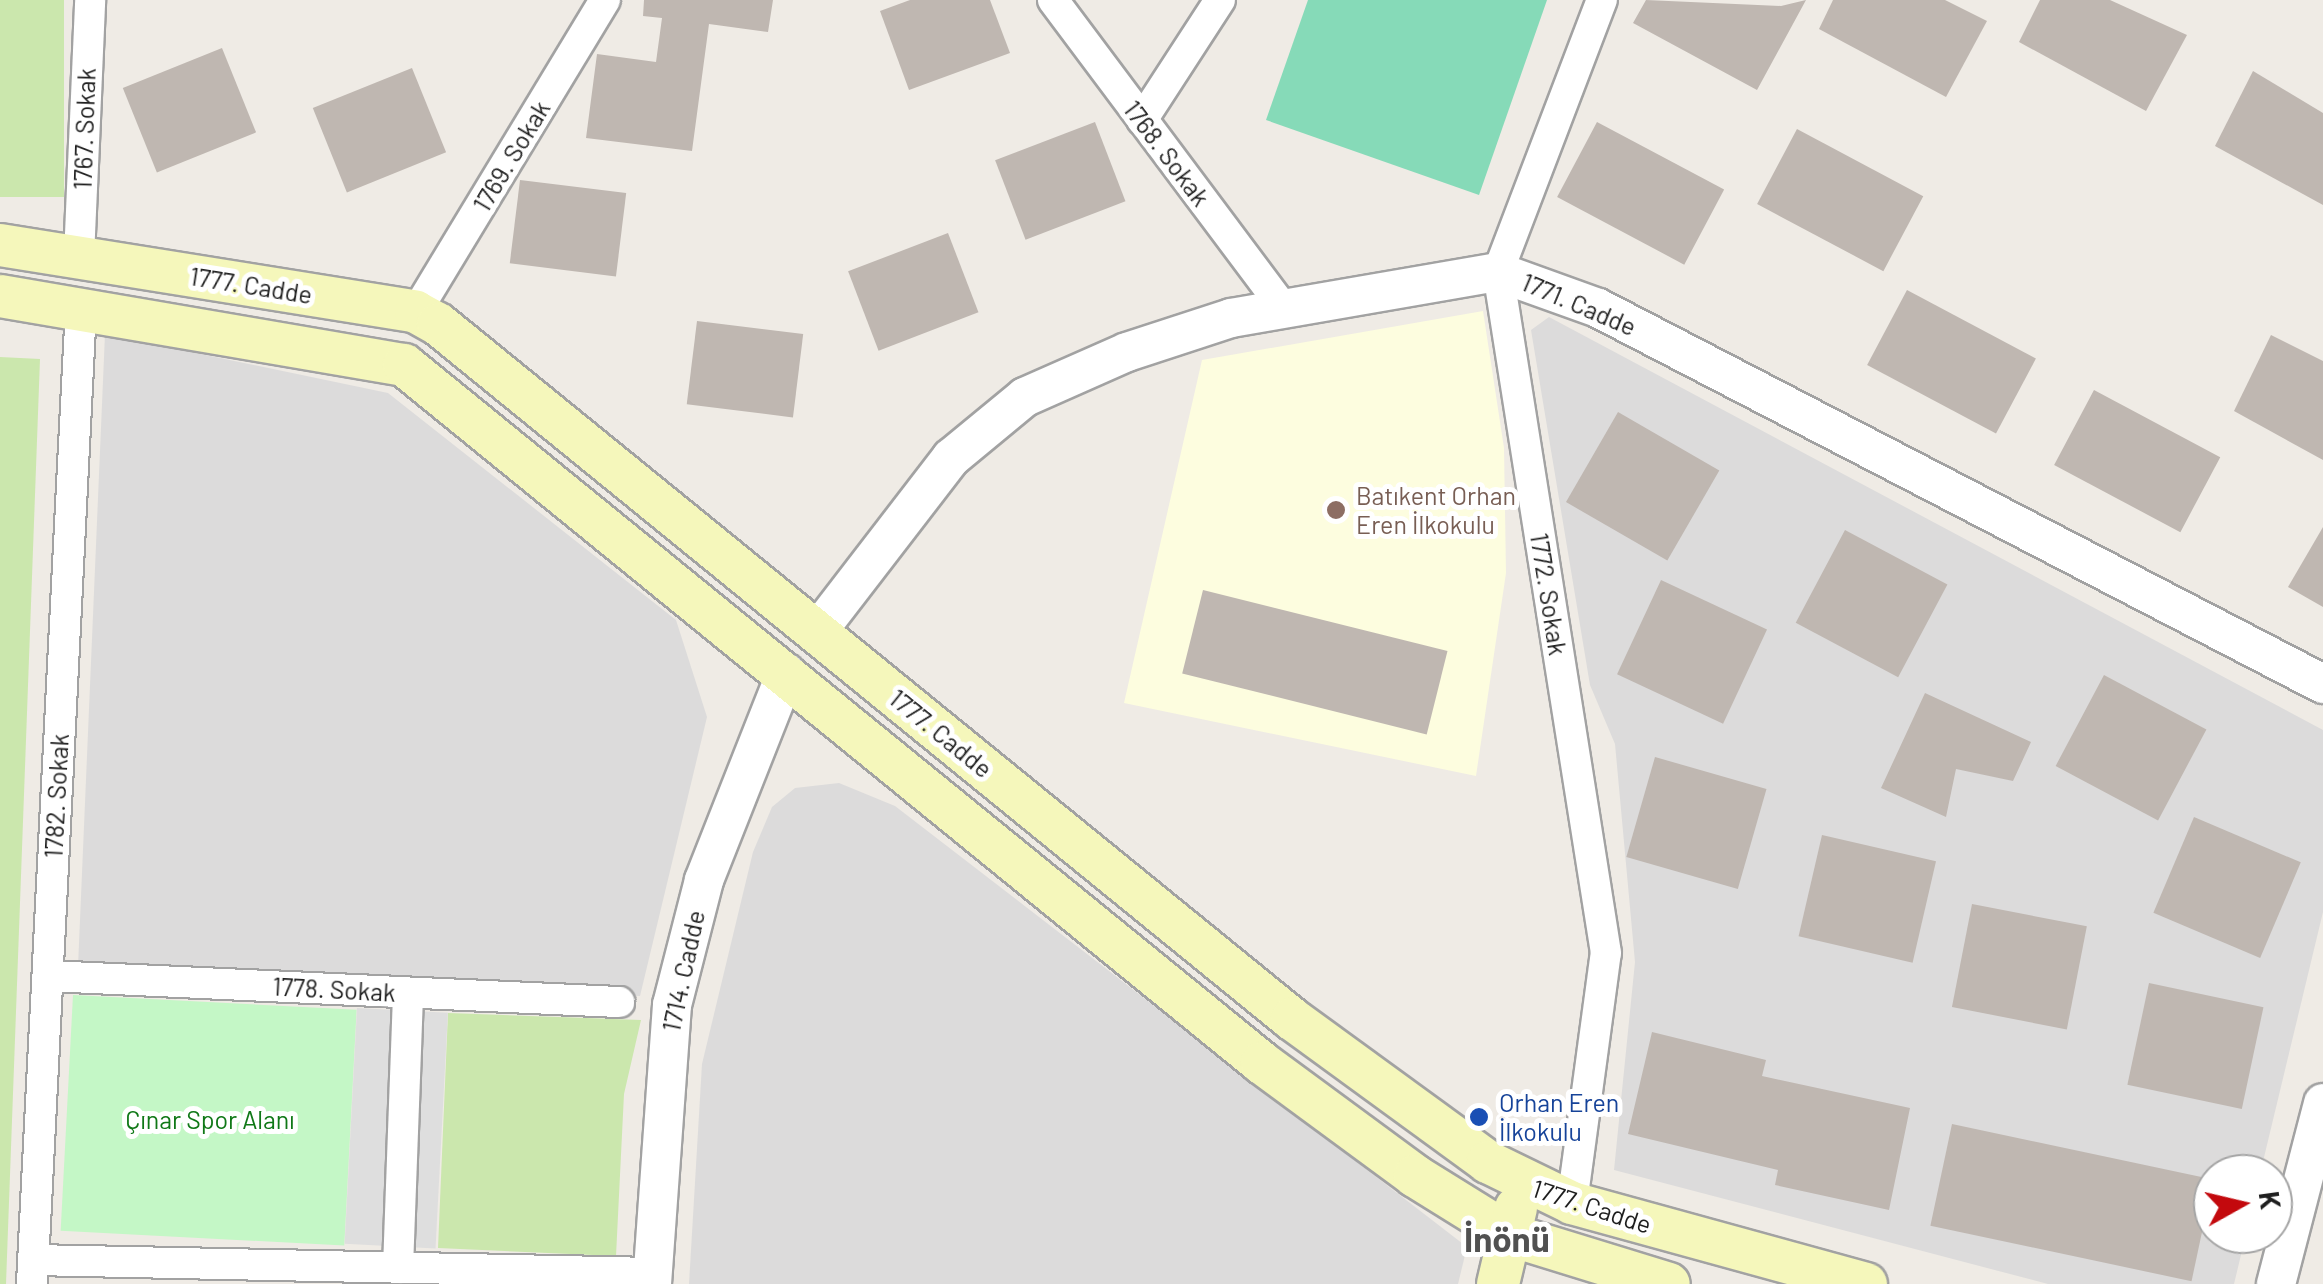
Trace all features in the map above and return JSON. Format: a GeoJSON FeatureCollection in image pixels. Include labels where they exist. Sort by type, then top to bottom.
{"type":"FeatureCollection","features":[{"type":"Feature","properties":{"kind":"main road","name":"1777. Cadde"},"geometry":{"type":"LineString","coordinates":[[0,244],[416,312],[1306,1030],[1522,1183],[1572,1203],[1866,1284]]}},
{"type":"Feature","properties":{"kind":"main road","name":"1777. Cadde"},"geometry":{"type":"LineString","coordinates":[[0,296],[404,364],[1262,1062],[1556,1270],[1669,1284]]}},
{"type":"Feature","properties":{"kind":"main road"},"geometry":{"type":"LineString","coordinates":[[786,674],[817,632]]}},
{"type":"Feature","properties":{"kind":"main road"},"geometry":{"type":"LineString","coordinates":[[1498,1284],[1522,1183]]}},
{"type":"Feature","properties":{"kind":"main road"},"geometry":{"type":"LineString","coordinates":[[1556,1270],[1572,1203]]}},
{"type":"Feature","properties":{"kind":"street","name":"1767. Sokak"},"geometry":{"type":"LineString","coordinates":[[79,258],[90,0]]}},
{"type":"Feature","properties":{"kind":"street","name":"1769. Sokak"},"geometry":{"type":"LineString","coordinates":[[416,312],[605,0]]}},
{"type":"Feature","properties":{"kind":"street","name":"1768. Sokak"},"geometry":{"type":"LineString","coordinates":[[1053,0],[1282,306]]}},
{"type":"Feature","properties":{"kind":"street"},"geometry":{"type":"LineString","coordinates":[[1142,120],[1220,0]]}},
{"type":"Feature","properties":{"kind":"street","name":"1772. Sokak"},"geometry":{"type":"LineString","coordinates":[[1572,1203],[1606,953],[1498,272],[1602,0]]}},
{"type":"Feature","properties":{"kind":"street","name":"1771. Cadde"},"geometry":{"type":"LineString","coordinates":[[817,632],[951,458],[1025,397],[1127,352],[1282,306],[1498,272],[1598,308],[2323,684]]}},
{"type":"Feature","properties":{"kind":"street","name":"1782. Sokak"},"geometry":{"type":"LineString","coordinates":[[33,1272],[81,308]]}},
{"type":"Feature","properties":{"kind":"street","name":"1714. Cadde"},"geometry":{"type":"LineString","coordinates":[[652,1279],[676,988],[704,880],[786,674]]}},
{"type":"Feature","properties":{"kind":"street","name":"1778. Sokak"},"geometry":{"type":"LineString","coordinates":[[48,976],[620,1002]]}},
{"type":"Feature","properties":{"kind":"street"},"geometry":{"type":"LineString","coordinates":[[398,1268],[408,993]]}},
{"type":"Feature","properties":{"kind":"street"},"geometry":{"type":"LineString","coordinates":[[2276,1284],[2323,1103]]}},
{"type":"Feature","properties":{"kind":"street"},"geometry":{"type":"LineString","coordinates":[[33,1272],[398,1268],[652,1279]]}},
{"type":"Feature","properties":{"kind":"shaded area","name":"Batıkent Orhan Eren İlkokulu"},"geometry":{"type":"Polygon","coordinates":[[[1483,311],[1504,448],[1506,573],[1476,776],[1124,703],[1202,360],[1483,311]]]}},
{"type":"Feature","properties":{"kind":"shaded area"},"geometry":{"type":"Polygon","coordinates":[[[1549,317],[2323,730],[2323,912],[2265,1154],[2193,1154],[2193,1254],[2241,1254],[2234,1284],[2048,1284],[1614,1170],[1635,962],[1615,744],[1590,685],[1531,330],[1549,317]]]}},
{"type":"Feature","properties":{"kind":"shaded area"},"geometry":{"type":"Polygon","coordinates":[[[105,334],[388,393],[676,620],[707,717],[640,996],[78,967],[105,334]]]}},
{"type":"Feature","properties":{"kind":"shaded area"},"geometry":{"type":"Polygon","coordinates":[[[839,783],[895,806],[1467,1247],[1458,1284],[689,1284],[702,1064],[753,852],[772,807],[795,788],[839,783]]]}},
{"type":"Feature","properties":{"kind":"shaded area"},"geometry":{"type":"Polygon","coordinates":[[[357,1008],[448,1013],[436,1248],[345,1244],[357,1008]]]}},
{"type":"Feature","properties":{"kind":"green space"},"geometry":{"type":"Polygon","coordinates":[[[0,0],[64,0],[64,197],[0,197],[0,0]]]}},
{"type":"Feature","properties":{"kind":"green space"},"geometry":{"type":"Polygon","coordinates":[[[1308,0],[1547,0],[1479,195],[1266,120],[1308,0]]]}},
{"type":"Feature","properties":{"kind":"green space"},"geometry":{"type":"Polygon","coordinates":[[[0,357],[40,359],[6,1284],[0,1284],[0,357]]]}},
{"type":"Feature","properties":{"kind":"green space","name":"Çınar Spor Alanı"},"geometry":{"type":"Polygon","coordinates":[[[73,995],[357,1010],[344,1246],[61,1231],[73,995]]]}},
{"type":"Feature","properties":{"kind":"green space"},"geometry":{"type":"Polygon","coordinates":[[[448,1013],[641,1020],[624,1094],[616,1256],[438,1248],[448,1013]]]}},
{"type":"Feature","properties":{"kind":"building"},"geometry":{"type":"Polygon","coordinates":[[[644,0],[773,0],[768,32],[709,24],[692,151],[586,138],[597,54],[656,62],[662,18],[643,16],[644,0]]]}},
{"type":"Feature","properties":{"kind":"building"},"geometry":{"type":"Polygon","coordinates":[[[910,0],[990,0],[1010,53],[909,90],[880,11],[910,0]]]}},
{"type":"Feature","properties":{"kind":"building"},"geometry":{"type":"Polygon","coordinates":[[[1646,0],[1781,6],[1806,0],[1757,90],[1633,23],[1646,0]]]}},
{"type":"Feature","properties":{"kind":"building"},"geometry":{"type":"Polygon","coordinates":[[[1833,0],[1945,0],[1987,21],[1946,97],[1819,29],[1833,0]]]}},
{"type":"Feature","properties":{"kind":"building"},"geometry":{"type":"Polygon","coordinates":[[[2040,0],[2110,0],[2187,35],[2146,111],[2019,42],[2040,0]]]}},
{"type":"Feature","properties":{"kind":"building"},"geometry":{"type":"Polygon","coordinates":[[[222,48],[256,132],[157,172],[123,88],[222,48]]]}},
{"type":"Feature","properties":{"kind":"building"},"geometry":{"type":"Polygon","coordinates":[[[412,68],[446,152],[347,192],[313,108],[412,68]]]}},
{"type":"Feature","properties":{"kind":"building"},"geometry":{"type":"Polygon","coordinates":[[[2253,71],[2323,113],[2323,205],[2215,146],[2253,71]]]}},
{"type":"Feature","properties":{"kind":"building"},"geometry":{"type":"Polygon","coordinates":[[[1095,122],[1125,201],[1026,240],[995,160],[1095,122]]]}},
{"type":"Feature","properties":{"kind":"building"},"geometry":{"type":"Polygon","coordinates":[[[1597,122],[1724,190],[1684,265],[1557,197],[1597,122]]]}},
{"type":"Feature","properties":{"kind":"building"},"geometry":{"type":"Polygon","coordinates":[[[1797,129],[1923,196],[1883,271],[1757,204],[1797,129]]]}},
{"type":"Feature","properties":{"kind":"building"},"geometry":{"type":"Polygon","coordinates":[[[520,180],[626,193],[616,276],[510,263],[520,180]]]}},
{"type":"Feature","properties":{"kind":"building"},"geometry":{"type":"Polygon","coordinates":[[[948,233],[978,312],[879,351],[848,271],[948,233]]]}},
{"type":"Feature","properties":{"kind":"building"},"geometry":{"type":"Polygon","coordinates":[[[1907,290],[2036,359],[1996,434],[1867,365],[1907,290]]]}},
{"type":"Feature","properties":{"kind":"building"},"geometry":{"type":"Polygon","coordinates":[[[697,321],[803,334],[793,417],[687,404],[697,321]]]}},
{"type":"Feature","properties":{"kind":"building"},"geometry":{"type":"Polygon","coordinates":[[[2271,335],[2323,361],[2323,460],[2234,411],[2271,335]]]}},
{"type":"Feature","properties":{"kind":"building"},"geometry":{"type":"Polygon","coordinates":[[[2094,390],[2220,457],[2180,532],[2054,465],[2094,390]]]}},
{"type":"Feature","properties":{"kind":"building"},"geometry":{"type":"Polygon","coordinates":[[[1618,412],[1719,470],[1667,561],[1566,502],[1618,412]]]}},
{"type":"Feature","properties":{"kind":"building"},"geometry":{"type":"Polygon","coordinates":[[[2323,527],[2323,607],[2288,587],[2323,527]]]}},
{"type":"Feature","properties":{"kind":"building"},"geometry":{"type":"Polygon","coordinates":[[[1845,530],[1947,584],[1898,677],[1796,623],[1845,530]]]}},
{"type":"Feature","properties":{"kind":"building"},"geometry":{"type":"Polygon","coordinates":[[[1661,580],[1767,629],[1723,724],[1617,674],[1661,580]]]}},
{"type":"Feature","properties":{"kind":"building"},"geometry":{"type":"Polygon","coordinates":[[[1203,590],[1448,651],[1427,734],[1182,673],[1203,590]]]}},
{"type":"Feature","properties":{"kind":"building"},"geometry":{"type":"Polygon","coordinates":[[[2104,675],[2206,729],[2158,820],[2056,766],[2104,675]]]}},
{"type":"Feature","properties":{"kind":"building"},"geometry":{"type":"Polygon","coordinates":[[[1925,693],[2031,742],[2013,781],[1956,769],[1946,817],[1881,788],[1925,693]]]}},
{"type":"Feature","properties":{"kind":"building"},"geometry":{"type":"Polygon","coordinates":[[[1655,757],[1767,789],[1738,889],[1626,857],[1655,757]]]}},
{"type":"Feature","properties":{"kind":"building"},"geometry":{"type":"Polygon","coordinates":[[[2194,817],[2301,862],[2260,958],[2153,913],[2194,817]]]}},
{"type":"Feature","properties":{"kind":"building"},"geometry":{"type":"Polygon","coordinates":[[[1822,835],[1936,861],[1913,963],[1799,936],[1822,835]]]}},
{"type":"Feature","properties":{"kind":"building"},"geometry":{"type":"Polygon","coordinates":[[[1972,904],[2087,926],[2067,1029],[1952,1007],[1972,904]]]}},
{"type":"Feature","properties":{"kind":"building"},"geometry":{"type":"Polygon","coordinates":[[[2149,983],[2263,1007],[2242,1109],[2127,1085],[2149,983]]]}},
{"type":"Feature","properties":{"kind":"building"},"geometry":{"type":"Polygon","coordinates":[[[1652,1032],[1766,1060],[1762,1076],[1910,1108],[1889,1210],[1775,1185],[1778,1170],[1628,1134],[1652,1032]]]}},
{"type":"Feature","properties":{"kind":"building"},"geometry":{"type":"Polygon","coordinates":[[[1952,1124],[2193,1175],[2193,1254],[2197,1254],[2192,1281],[1930,1226],[1952,1124]]]}},
{"type":"Feature","properties":{"kind":"place","name":"Batıkent Orhan Eren İlkokulu"},"geometry":{"type":"Point","coordinates":[1336,510]}},
{"type":"Feature","properties":{"kind":"place","name":"Orhan Eren İlkokulu"},"geometry":{"type":"Point","coordinates":[1479,1117]}},
{"type":"Feature","properties":{"kind":"district","name":"İnönü"},"geometry":{"type":"Point","coordinates":[1507,1238]}}]}
